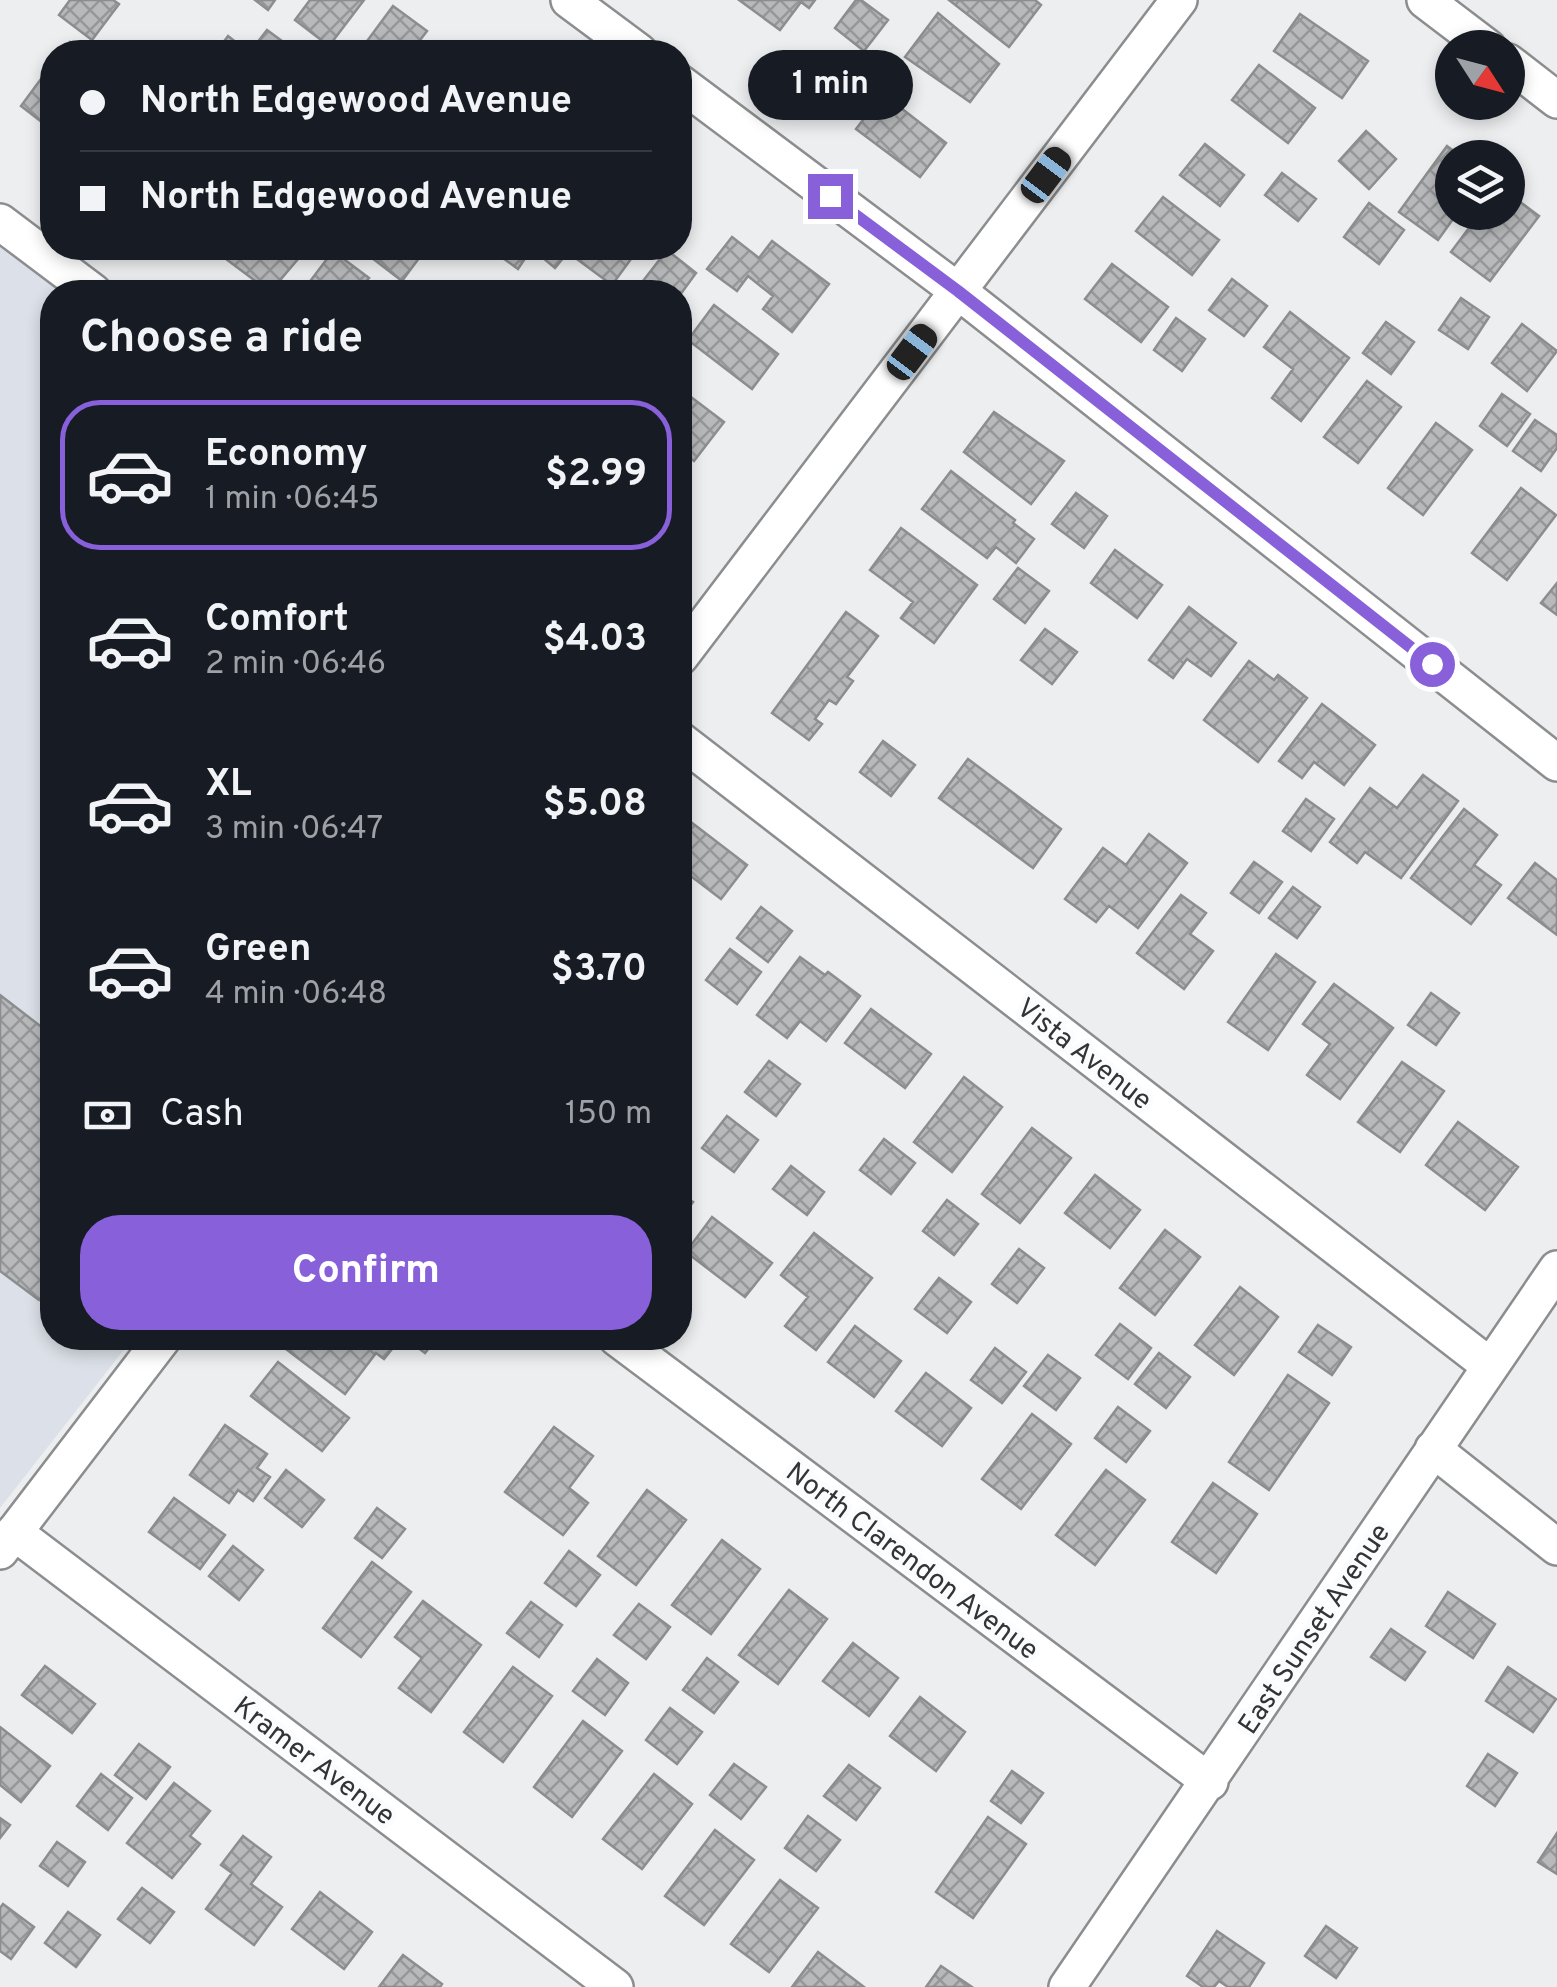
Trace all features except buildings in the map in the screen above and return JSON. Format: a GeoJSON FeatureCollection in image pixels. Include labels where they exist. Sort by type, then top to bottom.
{"type":"FeatureCollection","features":[{"type":"Feature","properties":{"kind":"street"},"geometry":{"type":"LineString","coordinates":[[570,0],[624,40]]}},
{"type":"Feature","properties":{"kind":"street"},"geometry":{"type":"LineString","coordinates":[[692,641],[1179,0]]}},
{"type":"Feature","properties":{"kind":"street"},"geometry":{"type":"LineString","coordinates":[[1425,0],[1464,30]]}},
{"type":"Feature","properties":{"kind":"street"},"geometry":{"type":"LineString","coordinates":[[1525,75],[1557,100]]}},
{"type":"Feature","properties":{"kind":"street"},"geometry":{"type":"LineString","coordinates":[[692,92],[958,291],[1557,763]]}},
{"type":"Feature","properties":{"kind":"street"},"geometry":{"type":"LineString","coordinates":[[0,222],[40,252]]}},
{"type":"Feature","properties":{"kind":"street"},"geometry":{"type":"LineString","coordinates":[[50,260],[76,280]]}},
{"type":"Feature","properties":{"kind":"street","name":"Vista Avenue"},"geometry":{"type":"LineString","coordinates":[[692,749],[1490,1366]]}},
{"type":"Feature","properties":{"kind":"street","name":"East Sunset Avenue"},"geometry":{"type":"LineString","coordinates":[[1067,1987],[1557,1269]]}},
{"type":"Feature","properties":{"kind":"street"},"geometry":{"type":"LineString","coordinates":[[7,1542],[153,1350]]}},
{"type":"Feature","properties":{"kind":"street","name":"North Clarendon Avenue"},"geometry":{"type":"LineString","coordinates":[[633,1350],[1210,1782]]}},
{"type":"Feature","properties":{"kind":"street"},"geometry":{"type":"LineString","coordinates":[[1433,1449],[1557,1547]]}},
{"type":"Feature","properties":{"kind":"street","name":"Kramer Avenue"},"geometry":{"type":"LineString","coordinates":[[7,1542],[615,1987]]}},
{"type":"Feature","properties":{"kind":"shaded area"},"geometry":{"type":"Polygon","coordinates":[[[0,246],[46,280],[40,280],[40,1350],[124,1350],[0,1508],[0,246]]]}},
{"type":"Feature","properties":{"kind":"route"},"geometry":{"type":"LineString","coordinates":[[830,196],[958,291],[1432,664]]}}]}
